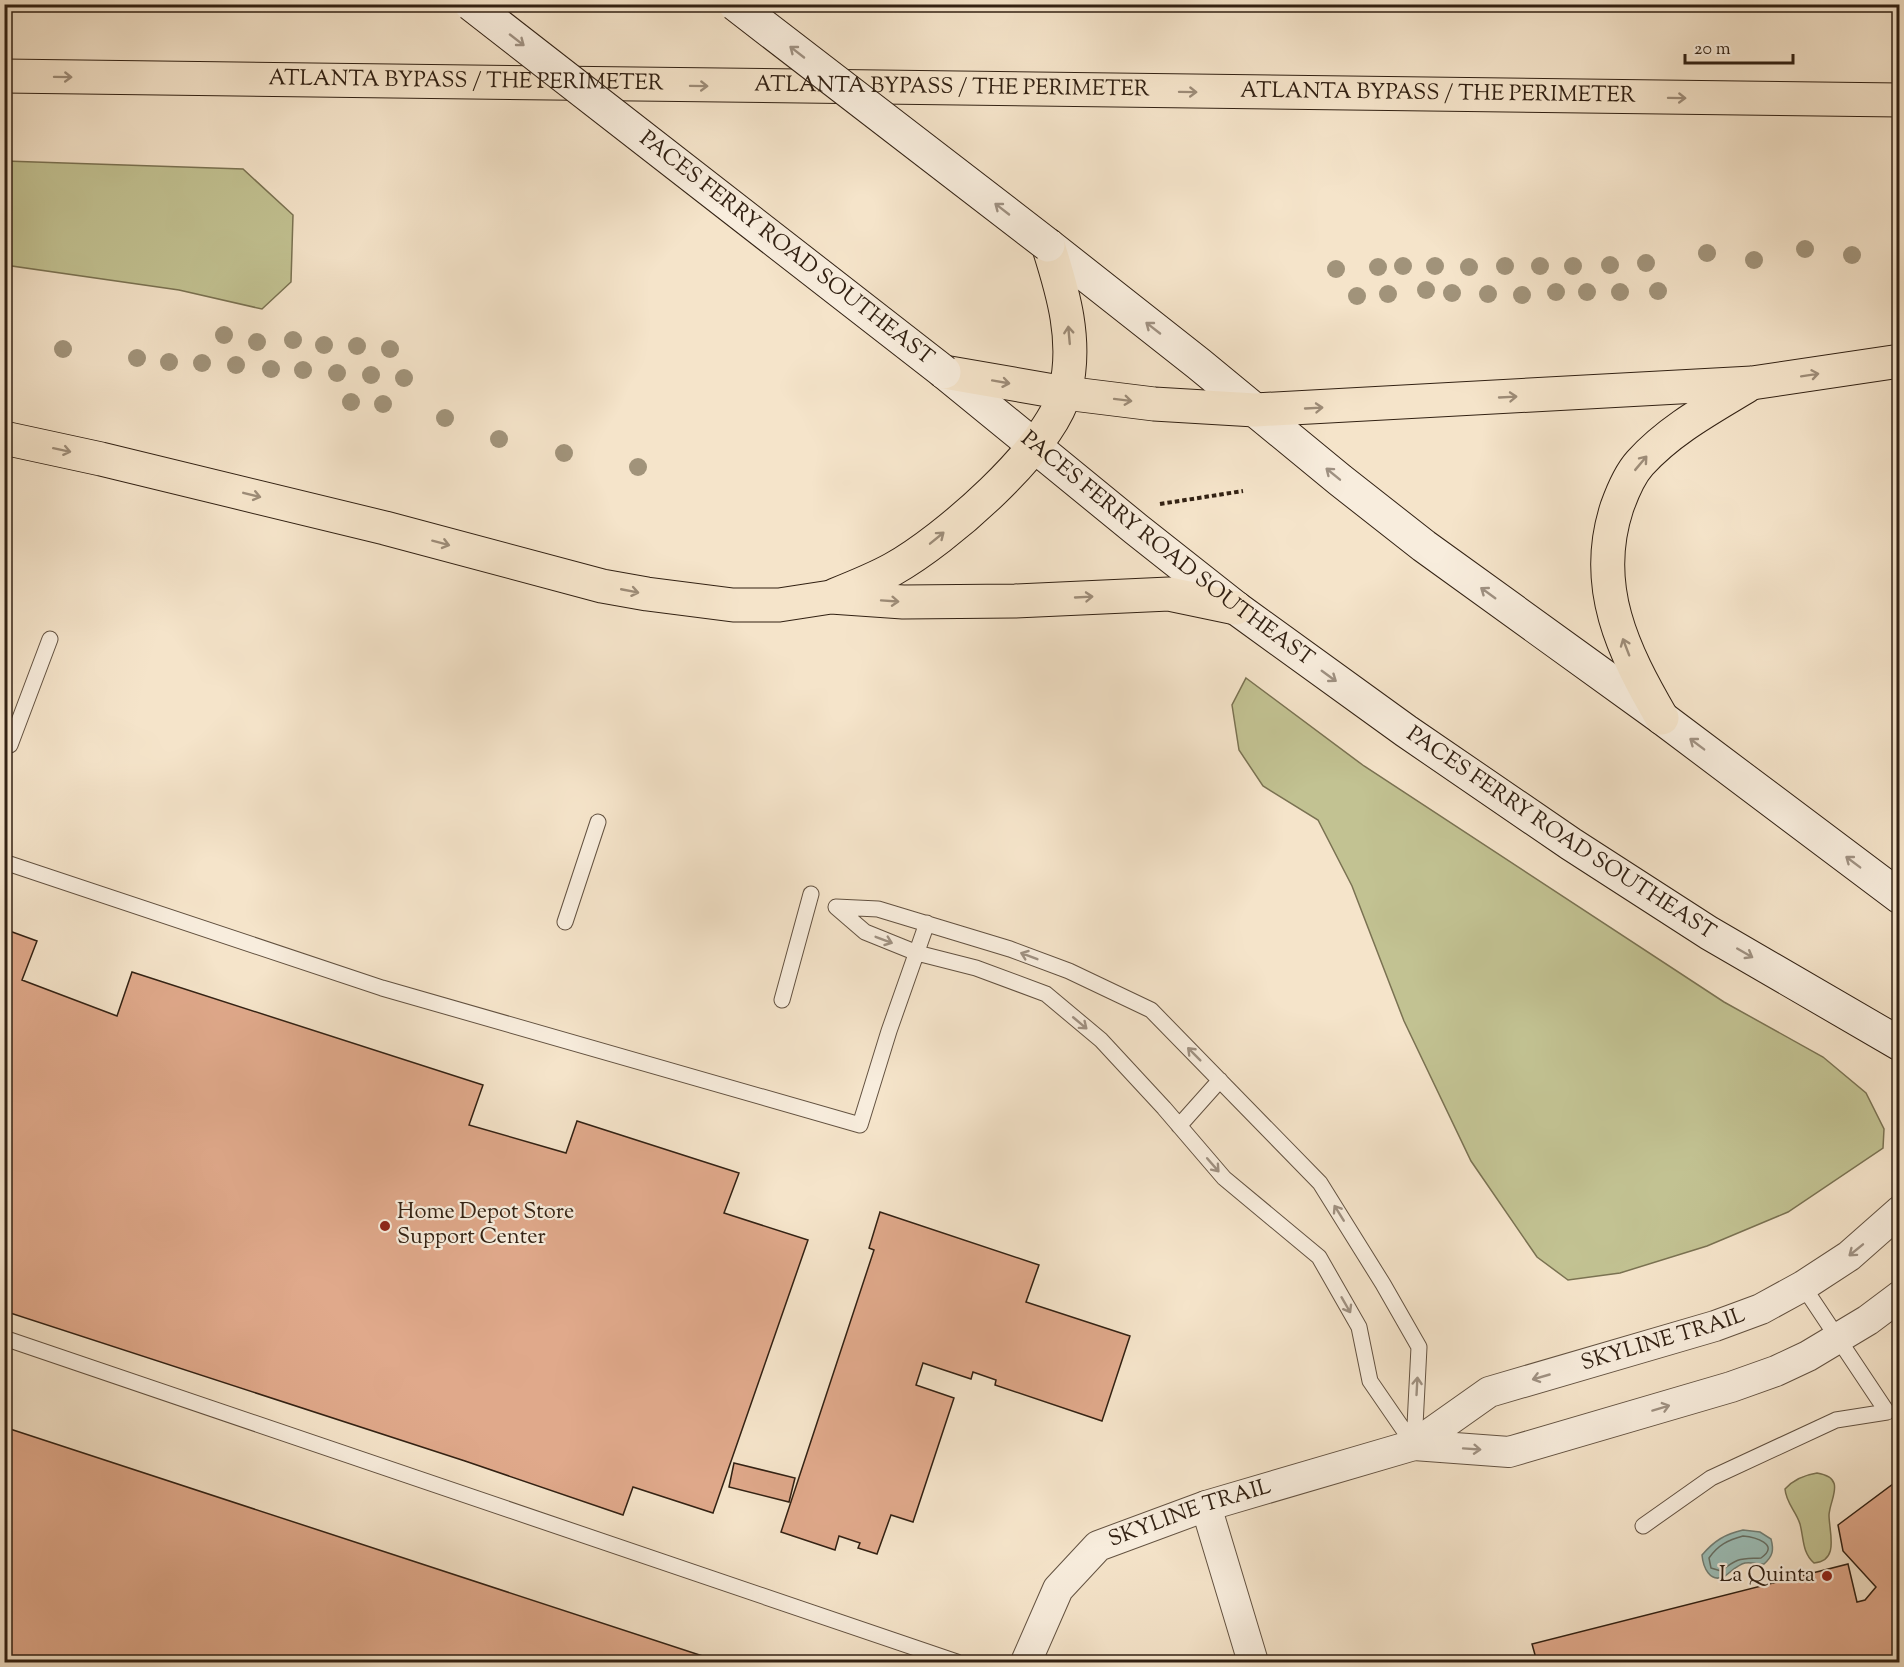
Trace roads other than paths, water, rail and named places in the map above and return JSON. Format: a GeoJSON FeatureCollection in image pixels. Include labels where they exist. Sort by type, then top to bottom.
{"type":"FeatureCollection","features":[{"type":"Feature","properties":{"kind":"highway","name":"ATLANTA BYPASS / THE PERIMETER"},"geometry":{"type":"LineString","coordinates":[[4,76],[1899,100]]}},
{"type":"Feature","properties":{"kind":"highway"},"geometry":{"type":"LineString","coordinates":[[831,597],[893,569],[924,549],[963,518],[1004,480],[1035,445],[1051,421],[1065,393],[1071,353],[1062,289],[1048,245]]}},
{"type":"Feature","properties":{"kind":"highway"},"geometry":{"type":"LineString","coordinates":[[944,372],[1065,393],[1154,404],[1255,410],[1752,383],[1899,361]]}},
{"type":"Feature","properties":{"kind":"highway"},"geometry":{"type":"LineString","coordinates":[[1662,718],[1632,663],[1613,610],[1607,574],[1611,525],[1620,497],[1638,465],[1667,436],[1752,383]]}},
{"type":"Feature","properties":{"kind":"highway"},"geometry":{"type":"LineString","coordinates":[[4,438],[101,459],[385,528],[602,586],[647,594],[733,605],[779,605],[831,597],[903,602],[1004,601],[1169,594],[1236,608]]}},
{"type":"Feature","properties":{"kind":"main road","name":"PACES FERRY ROAD SOUTHEAST"},"geometry":{"type":"LineString","coordinates":[[471,4],[944,372],[1236,608],[1406,731],[1571,844],[1710,933],[1899,1044]]}},
{"type":"Feature","properties":{"kind":"main road"},"geometry":{"type":"LineString","coordinates":[[735,4],[1048,245],[1424,546],[1662,718],[1899,897]]}},
{"type":"Feature","properties":{"kind":"street","name":"SKYLINE TRAIL"},"geometry":{"type":"LineString","coordinates":[[1026,1662],[1058,1589],[1098,1546],[1206,1506],[1414,1445],[1489,1392],[1715,1326],[1761,1309],[1803,1286],[1849,1256],[1899,1211]]}},
{"type":"Feature","properties":{"kind":"street","name":"SKYLINE TRAIL"},"geometry":{"type":"LineString","coordinates":[[1414,1445],[1509,1452],[1731,1387],[1776,1371],[1839,1339],[1899,1296]]}},
{"type":"Feature","properties":{"kind":"street"},"geometry":{"type":"LineString","coordinates":[[1206,1506],[1252,1662]]}},
{"type":"Feature","properties":{"kind":"lane"},"geometry":{"type":"LineString","coordinates":[[10,745],[50,639]]}},
{"type":"Feature","properties":{"kind":"lane"},"geometry":{"type":"LineString","coordinates":[[565,922],[598,822]]}},
{"type":"Feature","properties":{"kind":"lane"},"geometry":{"type":"LineString","coordinates":[[4,862],[382,988],[860,1125],[888,1031],[927,923]]}},
{"type":"Feature","properties":{"kind":"lane"},"geometry":{"type":"LineString","coordinates":[[782,1000],[811,894]]}},
{"type":"Feature","properties":{"kind":"lane"},"geometry":{"type":"LineString","coordinates":[[836,907],[879,909],[1010,949],[1069,971],[1151,1010],[1320,1183],[1383,1284],[1419,1347],[1414,1445],[1370,1381],[1359,1328],[1319,1257],[1224,1178],[1101,1040],[1046,994],[976,968],[917,953],[865,932],[836,907]]}},
{"type":"Feature","properties":{"kind":"lane"},"geometry":{"type":"LineString","coordinates":[[1179,1126],[1220,1080]]}},
{"type":"Feature","properties":{"kind":"lane"},"geometry":{"type":"LineString","coordinates":[[1643,1526],[1711,1478],[1836,1420],[1887,1412],[1803,1286]]}},
{"type":"Feature","properties":{"kind":"lane"},"geometry":{"type":"LineString","coordinates":[[4,1338],[957,1662]]}},
{"type":"Feature","properties":{"kind":"water"},"geometry":{"type":"Polygon","coordinates":[[[1743,1530],[1760,1532],[1771,1539],[1772,1550],[1769,1558],[1764,1564],[1742,1564],[1720,1578],[1711,1576],[1706,1569],[1702,1555],[1720,1539],[1743,1530]]]}},
{"type":"Feature","properties":{"kind":"place","name":"Home Depot Store Support Center"},"geometry":{"type":"Point","coordinates":[385,1226]}},
{"type":"Feature","properties":{"kind":"place","name":"La Quinta"},"geometry":{"type":"Point","coordinates":[1827,1576]}}]}
